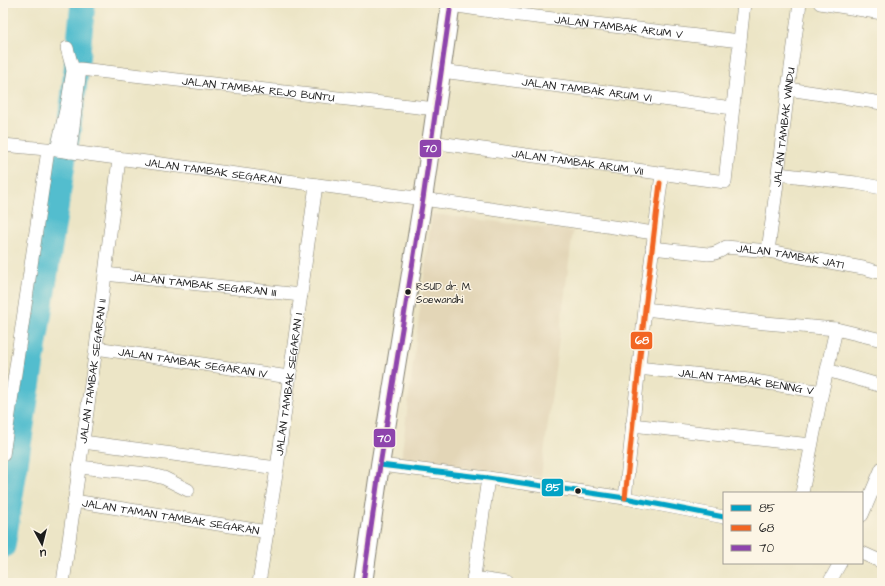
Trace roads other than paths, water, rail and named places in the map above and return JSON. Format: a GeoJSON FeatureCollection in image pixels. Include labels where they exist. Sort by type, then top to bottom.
{"type":"FeatureCollection","features":[{"type":"Feature","properties":{"kind":"street"},"geometry":{"type":"LineString","coordinates":[[733,108],[744,3]]}},
{"type":"Feature","properties":{"kind":"street","name":"JALAN TAMBAK WINDU"},"geometry":{"type":"LineString","coordinates":[[768,251],[800,3]]}},
{"type":"Feature","properties":{"kind":"street"},"geometry":{"type":"LineString","coordinates":[[820,3],[882,12]]}},
{"type":"Feature","properties":{"kind":"street"},"geometry":{"type":"LineString","coordinates":[[362,583],[423,200],[451,4]]}},
{"type":"Feature","properties":{"kind":"street","name":"JALAN TAMBAK ARUM V"},"geometry":{"type":"LineString","coordinates":[[451,4],[519,15],[740,40]]}},
{"type":"Feature","properties":{"kind":"street"},"geometry":{"type":"LineString","coordinates":[[3,455],[73,71],[67,48]]}},
{"type":"Feature","properties":{"kind":"street","name":"JALAN TAMBAK REJO BUNTU"},"geometry":{"type":"LineString","coordinates":[[58,151],[75,105],[80,68],[436,109]]}},
{"type":"Feature","properties":{"kind":"street","name":"JALAN TAMBAK ARUM VI"},"geometry":{"type":"LineString","coordinates":[[441,71],[733,108]]}},
{"type":"Feature","properties":{"kind":"street"},"geometry":{"type":"LineString","coordinates":[[788,89],[882,103]]}},
{"type":"Feature","properties":{"kind":"street","name":"JALAN TAMBAK ARUM VII"},"geometry":{"type":"LineString","coordinates":[[431,142],[725,182],[733,108]]}},
{"type":"Feature","properties":{"kind":"street","name":"JALAN TAMBAK SEGARAN"},"geometry":{"type":"LineString","coordinates":[[3,145],[423,200]]}},
{"type":"Feature","properties":{"kind":"street","name":"JALAN TAMBAK SEGARAN II"},"geometry":{"type":"LineString","coordinates":[[63,583],[96,348],[119,159]]}},
{"type":"Feature","properties":{"kind":"street"},"geometry":{"type":"LineString","coordinates":[[625,498],[638,368],[662,174]]}},
{"type":"Feature","properties":{"kind":"street"},"geometry":{"type":"LineString","coordinates":[[778,174],[856,183],[882,188]]}},
{"type":"Feature","properties":{"kind":"street","name":"JALAN TAMBAK SEGARAN I"},"geometry":{"type":"LineString","coordinates":[[260,583],[316,185]]}},
{"type":"Feature","properties":{"kind":"street"},"geometry":{"type":"LineString","coordinates":[[423,200],[654,233]]}},
{"type":"Feature","properties":{"kind":"street","name":"JALAN TAMBAK JATI"},"geometry":{"type":"LineString","coordinates":[[652,248],[708,254],[714,254],[726,247],[768,251],[863,268],[882,273]]}},
{"type":"Feature","properties":{"kind":"street","name":"JALAN TAMBAK SEGARAN III"},"geometry":{"type":"LineString","coordinates":[[105,274],[301,295]]}},
{"type":"Feature","properties":{"kind":"street"},"geometry":{"type":"LineString","coordinates":[[645,309],[765,323],[836,329],[882,340]]}},
{"type":"Feature","properties":{"kind":"street","name":"JALAN TAMBAK BENING V"},"geometry":{"type":"LineString","coordinates":[[638,368],[749,380],[822,392],[836,329]]}},
{"type":"Feature","properties":{"kind":"street","name":"JALAN TAMBAK SEGARAN IV"},"geometry":{"type":"LineString","coordinates":[[96,348],[289,377]]}},
{"type":"Feature","properties":{"kind":"street"},"geometry":{"type":"LineString","coordinates":[[828,370],[882,386]]}},
{"type":"Feature","properties":{"kind":"street"},"geometry":{"type":"LineString","coordinates":[[802,492],[822,392]]}},
{"type":"Feature","properties":{"kind":"street"},"geometry":{"type":"LineString","coordinates":[[632,425],[811,445]]}},
{"type":"Feature","properties":{"kind":"street"},"geometry":{"type":"LineString","coordinates":[[83,442],[277,468]]}},
{"type":"Feature","properties":{"kind":"street"},"geometry":{"type":"LineString","coordinates":[[380,465],[488,478],[625,498],[723,517]]}},
{"type":"Feature","properties":{"kind":"street"},"geometry":{"type":"LineString","coordinates":[[79,467],[148,474],[164,478],[188,490]]}},
{"type":"Feature","properties":{"kind":"street"},"geometry":{"type":"LineString","coordinates":[[863,513],[882,468]]}},
{"type":"Feature","properties":{"kind":"street"},"geometry":{"type":"LineString","coordinates":[[488,478],[473,580],[507,583]]}},
{"type":"Feature","properties":{"kind":"street","name":"JALAN TAMAN TAMBAK SEGARAN"},"geometry":{"type":"LineString","coordinates":[[74,501],[268,532]]}},
{"type":"Feature","properties":{"kind":"street"},"geometry":{"type":"LineString","coordinates":[[863,554],[882,562]]}},
{"type":"Feature","properties":{"kind":"street"},"geometry":{"type":"LineString","coordinates":[[829,583],[839,564]]}},
{"type":"Feature","properties":{"kind":"waterway"},"geometry":{"type":"LineString","coordinates":[[3,546],[73,100],[83,3]]}},
{"type":"Feature","properties":{"kind":"place","name":"RSUD dr. M. Soewandhi"},"geometry":{"type":"Point","coordinates":[408,292]}}]}
